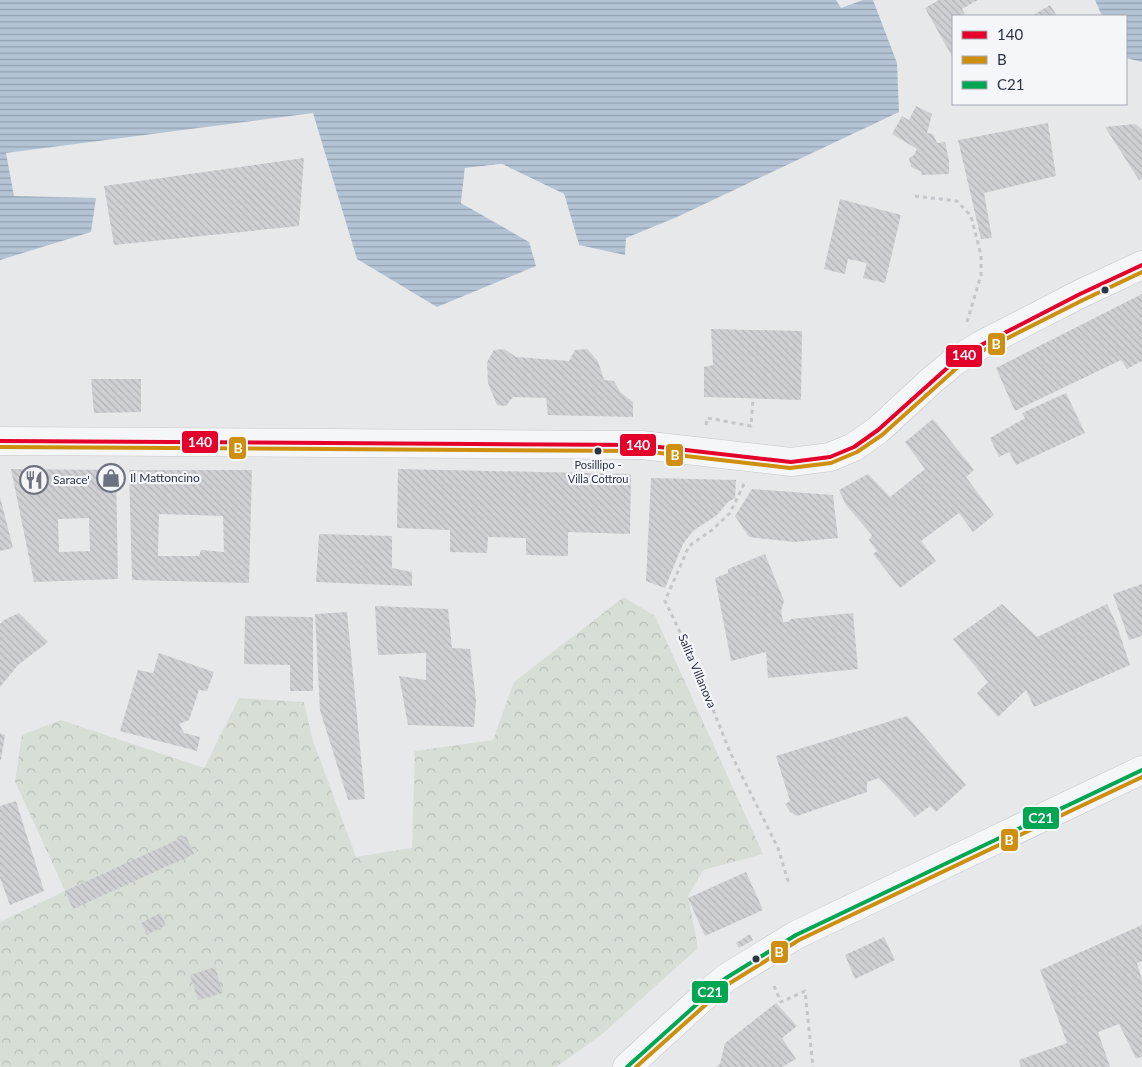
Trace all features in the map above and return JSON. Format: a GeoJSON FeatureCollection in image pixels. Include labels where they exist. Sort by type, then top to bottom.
{"type":"FeatureCollection","features":[{"type":"Feature","properties":{"kind":"street"},"geometry":{"type":"LineString","coordinates":[[0,441],[642,445],[791,462],[830,457],[854,447],[878,430],[955,361],[980,345],[1142,265]]}},
{"type":"Feature","properties":{"kind":"street"},"geometry":{"type":"LineString","coordinates":[[627,1067],[726,978],[796,935],[1142,770]]}},
{"type":"Feature","properties":{"kind":"path"},"geometry":{"type":"LineString","coordinates":[[914,196],[957,201],[971,216],[980,255],[981,275],[968,319]]}},
{"type":"Feature","properties":{"kind":"path"},"geometry":{"type":"LineString","coordinates":[[707,418],[751,426],[753,398]]}},
{"type":"Feature","properties":{"kind":"path","name":"Salita Villanova"},"geometry":{"type":"LineString","coordinates":[[745,480],[730,513],[712,530],[689,546],[665,601],[692,657],[730,752],[778,848],[790,884]]}},
{"type":"Feature","properties":{"kind":"path"},"geometry":{"type":"LineString","coordinates":[[774,986],[781,1002],[805,991],[813,1067]]}},
{"type":"Feature","properties":{"kind":"green space"},"geometry":{"type":"Polygon","coordinates":[[[624,597],[655,616],[763,854],[703,870],[688,896],[698,948],[601,1035],[556,1067],[0,1067],[0,922],[65,891],[15,781],[22,735],[61,720],[204,768],[239,698],[304,702],[312,738],[356,857],[412,848],[415,751],[493,740],[514,682],[624,597]]]}},
{"type":"Feature","properties":{"kind":"water"},"geometry":{"type":"Polygon","coordinates":[[[0,0],[836,0],[841,8],[863,0],[873,0],[897,63],[899,112],[677,217],[626,238],[625,255],[579,245],[564,194],[502,164],[465,168],[461,203],[529,242],[536,266],[437,307],[357,259],[313,113],[6,153],[14,196],[96,198],[91,232],[0,260],[0,0]]]}},
{"type":"Feature","properties":{"kind":"water"},"geometry":{"type":"Polygon","coordinates":[[[1095,0],[1142,0],[1142,62],[1127,58],[1127,15],[1102,15],[1095,0]]]}},
{"type":"Feature","properties":{"kind":"pier"},"geometry":{"type":"Polygon","coordinates":[[[502,164],[564,194],[579,245],[577,245],[562,195],[502,166],[467,171],[464,202],[531,242],[461,203],[465,168],[502,164]]]}},
{"type":"Feature","properties":{"kind":"building"},"geometry":{"type":"Polygon","coordinates":[[[939,0],[978,0],[962,9],[965,15],[952,15],[952,56],[925,8],[939,0]]]}},
{"type":"Feature","properties":{"kind":"building"},"geometry":{"type":"Polygon","coordinates":[[[1050,5],[1056,15],[1034,15],[1050,5]]]}},
{"type":"Feature","properties":{"kind":"building"},"geometry":{"type":"Polygon","coordinates":[[[916,106],[932,114],[927,133],[933,134],[937,143],[945,142],[949,160],[949,174],[921,175],[922,172],[911,167],[909,158],[914,155],[917,149],[892,134],[902,116],[909,120],[916,106]]]}},
{"type":"Feature","properties":{"kind":"building"},"geometry":{"type":"Polygon","coordinates":[[[1048,123],[1056,176],[984,193],[992,238],[981,239],[958,140],[1048,123]]]}},
{"type":"Feature","properties":{"kind":"building"},"geometry":{"type":"Polygon","coordinates":[[[1135,124],[1142,130],[1142,179],[1139,180],[1105,127],[1135,124]]]}},
{"type":"Feature","properties":{"kind":"building"},"geometry":{"type":"Polygon","coordinates":[[[304,158],[299,226],[114,245],[104,186],[304,158]]]}},
{"type":"Feature","properties":{"kind":"building"},"geometry":{"type":"Polygon","coordinates":[[[840,199],[901,215],[885,283],[863,278],[867,263],[848,259],[845,274],[824,269],[840,199]]]}},
{"type":"Feature","properties":{"kind":"building"},"geometry":{"type":"Polygon","coordinates":[[[1142,294],[1142,361],[1127,369],[1121,360],[1015,411],[996,368],[1142,294]]]}},
{"type":"Feature","properties":{"kind":"building"},"geometry":{"type":"Polygon","coordinates":[[[711,329],[802,331],[801,400],[704,397],[704,367],[713,365],[711,329]]]}},
{"type":"Feature","properties":{"kind":"building"},"geometry":{"type":"Polygon","coordinates":[[[504,349],[516,357],[569,361],[575,350],[587,349],[598,361],[604,380],[614,381],[620,392],[633,402],[633,417],[548,415],[546,398],[513,397],[506,406],[497,405],[488,383],[487,362],[494,350],[504,349]]]}},
{"type":"Feature","properties":{"kind":"building"},"geometry":{"type":"Polygon","coordinates":[[[91,379],[141,379],[141,412],[94,413],[91,379]]]}},
{"type":"Feature","properties":{"kind":"building"},"geometry":{"type":"Polygon","coordinates":[[[1066,393],[1085,433],[1016,465],[1009,452],[999,457],[990,438],[1025,418],[1022,413],[1066,393]]]}},
{"type":"Feature","properties":{"kind":"building"},"geometry":{"type":"Polygon","coordinates":[[[933,419],[974,470],[966,477],[994,515],[973,532],[959,513],[921,541],[936,561],[900,588],[873,554],[877,551],[869,540],[872,535],[846,505],[839,490],[868,474],[890,497],[925,469],[905,442],[933,419]]]}},
{"type":"Feature","properties":{"kind":"building"},"geometry":{"type":"Polygon","coordinates":[[[11,469],[116,470],[118,579],[34,582],[11,469]],[[89,518],[58,519],[59,552],[90,551],[89,518]]]}},
{"type":"Feature","properties":{"kind":"building"},"geometry":{"type":"Polygon","coordinates":[[[398,469],[631,474],[630,534],[568,532],[568,556],[526,555],[526,538],[488,537],[487,553],[450,552],[450,530],[397,528],[398,469]]]}},
{"type":"Feature","properties":{"kind":"building"},"geometry":{"type":"Polygon","coordinates":[[[129,470],[252,470],[249,583],[132,580],[129,470]],[[159,514],[158,556],[199,556],[201,550],[224,552],[223,516],[159,514]]]}},
{"type":"Feature","properties":{"kind":"building"},"geometry":{"type":"Polygon","coordinates":[[[651,478],[736,480],[735,498],[728,502],[717,515],[693,531],[683,544],[665,588],[646,581],[651,478]]]}},
{"type":"Feature","properties":{"kind":"building"},"geometry":{"type":"Polygon","coordinates":[[[752,489],[833,495],[838,538],[795,542],[749,537],[735,516],[752,489]]]}},
{"type":"Feature","properties":{"kind":"building"},"geometry":{"type":"Polygon","coordinates":[[[0,497],[13,548],[0,551],[0,497]]]}},
{"type":"Feature","properties":{"kind":"building"},"geometry":{"type":"Polygon","coordinates":[[[319,534],[392,536],[392,568],[412,572],[412,586],[316,582],[319,534]]]}},
{"type":"Feature","properties":{"kind":"building"},"geometry":{"type":"Polygon","coordinates":[[[765,554],[784,601],[781,611],[783,622],[788,622],[791,619],[853,613],[858,669],[768,678],[766,652],[731,661],[715,578],[728,573],[728,569],[765,554]]]}},
{"type":"Feature","properties":{"kind":"building"},"geometry":{"type":"Polygon","coordinates":[[[1142,584],[1142,636],[1129,640],[1113,594],[1142,584]]]}},
{"type":"Feature","properties":{"kind":"building"},"geometry":{"type":"Polygon","coordinates":[[[1002,604],[1037,637],[1107,604],[1116,623],[1130,665],[1034,707],[1026,690],[998,717],[977,693],[988,682],[953,639],[1002,604]]]}},
{"type":"Feature","properties":{"kind":"building"},"geometry":{"type":"Polygon","coordinates":[[[375,606],[448,609],[452,648],[470,649],[476,701],[474,727],[408,725],[399,676],[426,680],[426,653],[378,655],[375,606]]]}},
{"type":"Feature","properties":{"kind":"building"},"geometry":{"type":"Polygon","coordinates":[[[347,612],[365,799],[348,800],[320,710],[315,614],[347,612]]]}},
{"type":"Feature","properties":{"kind":"building"},"geometry":{"type":"Polygon","coordinates":[[[19,613],[48,642],[18,665],[0,687],[0,624],[19,613]]]}},
{"type":"Feature","properties":{"kind":"building"},"geometry":{"type":"Polygon","coordinates":[[[245,616],[313,617],[313,691],[290,691],[290,665],[244,664],[245,616]]]}},
{"type":"Feature","properties":{"kind":"building"},"geometry":{"type":"Polygon","coordinates":[[[159,653],[214,672],[207,691],[199,690],[189,720],[179,724],[184,733],[200,737],[197,751],[120,731],[138,670],[153,673],[159,653]]]}},
{"type":"Feature","properties":{"kind":"building"},"geometry":{"type":"Polygon","coordinates":[[[907,716],[966,785],[936,812],[930,806],[915,817],[879,778],[867,782],[867,792],[797,816],[790,812],[785,804],[790,801],[776,756],[907,716]]]}},
{"type":"Feature","properties":{"kind":"building"},"geometry":{"type":"Polygon","coordinates":[[[0,733],[5,735],[1,760],[0,760],[0,733]]]}},
{"type":"Feature","properties":{"kind":"building"},"geometry":{"type":"Polygon","coordinates":[[[16,801],[44,891],[10,905],[0,878],[0,806],[16,801]]]}},
{"type":"Feature","properties":{"kind":"building"},"geometry":{"type":"Polygon","coordinates":[[[186,836],[194,854],[73,909],[65,891],[186,836]]]}},
{"type":"Feature","properties":{"kind":"building"},"geometry":{"type":"Polygon","coordinates":[[[746,872],[763,910],[705,936],[688,898],[746,872]]]}},
{"type":"Feature","properties":{"kind":"building"},"geometry":{"type":"Polygon","coordinates":[[[160,913],[166,925],[147,935],[141,923],[160,913]]]}},
{"type":"Feature","properties":{"kind":"building"},"geometry":{"type":"Polygon","coordinates":[[[1142,925],[1142,961],[1137,963],[1142,980],[1142,1057],[1136,1058],[1119,1024],[1098,1032],[1110,1067],[1021,1067],[1019,1060],[1067,1043],[1040,970],[1142,925]]]}},
{"type":"Feature","properties":{"kind":"building"},"geometry":{"type":"Polygon","coordinates":[[[750,934],[753,940],[739,948],[736,943],[750,934]]]}},
{"type":"Feature","properties":{"kind":"building"},"geometry":{"type":"Polygon","coordinates":[[[884,937],[895,960],[855,979],[845,955],[884,937]]]}},
{"type":"Feature","properties":{"kind":"building"},"geometry":{"type":"Polygon","coordinates":[[[215,967],[223,993],[198,1000],[190,975],[215,967]]]}},
{"type":"Feature","properties":{"kind":"building"},"geometry":{"type":"Polygon","coordinates":[[[776,1003],[797,1026],[782,1038],[796,1059],[782,1067],[716,1067],[720,1064],[725,1043],[776,1003]]]}},
{"type":"Feature","properties":{"kind":"transit line","name":"140"},"geometry":{"type":"LineString","coordinates":[[0,441],[642,445],[791,462],[830,457],[854,447],[878,430],[955,361],[981,345],[1080,294],[1142,265]]}},
{"type":"Feature","properties":{"kind":"transit line","name":"B"},"geometry":{"type":"LineString","coordinates":[[0,447],[642,451],[790,468],[831,463],[857,452],[882,435],[959,366],[984,350],[1142,272]]}},
{"type":"Feature","properties":{"kind":"transit line","name":"C21"},"geometry":{"type":"LineString","coordinates":[[627,1067],[726,978],[796,935],[1142,770]]}},
{"type":"Feature","properties":{"kind":"transit line","name":"B"},"geometry":{"type":"LineString","coordinates":[[636,1067],[730,983],[799,940],[1142,777]]}},
{"type":"Feature","properties":{"kind":"place","name":"Posillipo - Villa Cottrou"},"geometry":{"type":"Point","coordinates":[598,451]}},
{"type":"Feature","properties":{"kind":"place","name":"Il Mattoncino"},"geometry":{"type":"Point","coordinates":[111,478]}},
{"type":"Feature","properties":{"kind":"place","name":"Sarace'"},"geometry":{"type":"Point","coordinates":[34,480]}}]}
